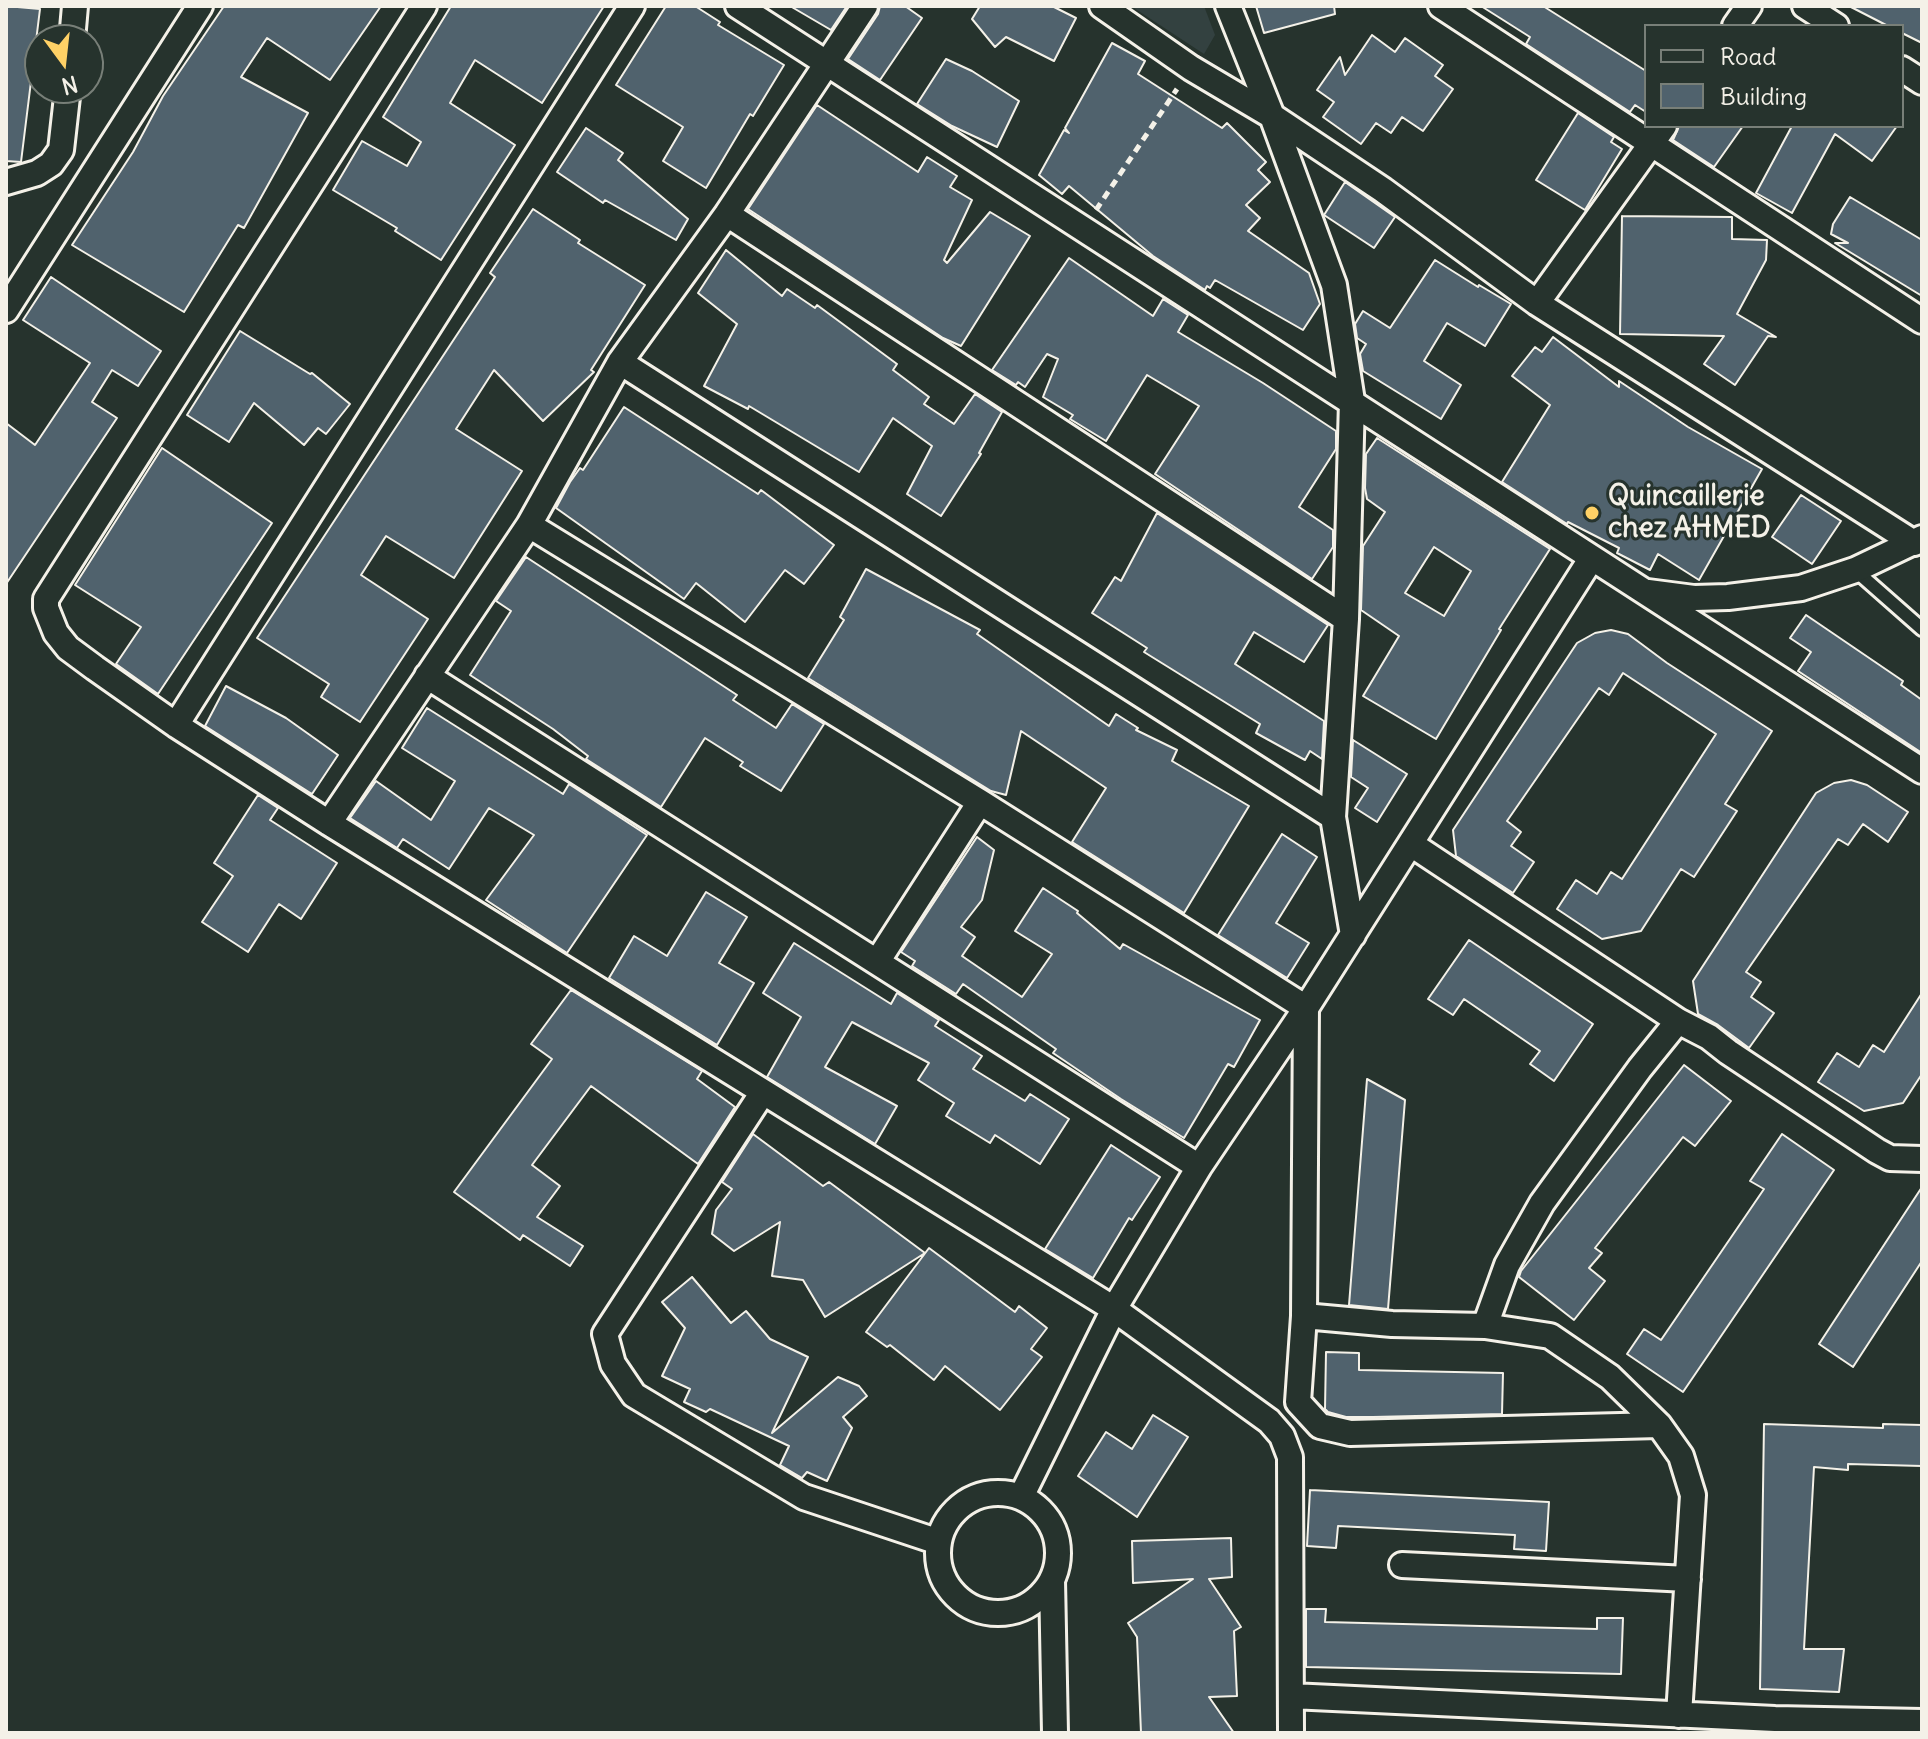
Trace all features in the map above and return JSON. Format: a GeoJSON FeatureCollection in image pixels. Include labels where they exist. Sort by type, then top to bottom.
{"type":"FeatureCollection","features":[{"type":"Feature","properties":{"kind":"street"},"geometry":{"type":"LineString","coordinates":[[6,310],[200,6]]}},
{"type":"Feature","properties":{"kind":"street"},"geometry":{"type":"LineString","coordinates":[[424,6],[46,599],[56,633],[68,648],[176,725],[1114,1309],[1269,1421],[1282,1436],[1290,1457],[1291,1733]]}},
{"type":"Feature","properties":{"kind":"street"},"geometry":{"type":"LineString","coordinates":[[176,725],[632,6]]}},
{"type":"Feature","properties":{"kind":"street"},"geometry":{"type":"LineString","coordinates":[[738,6],[1922,771]]}},
{"type":"Feature","properties":{"kind":"street"},"geometry":{"type":"LineString","coordinates":[[329,823],[529,525],[620,362],[727,214],[865,6]]}},
{"type":"Feature","properties":{"kind":"street"},"geometry":{"type":"LineString","coordinates":[[1102,6],[1191,68],[1272,116],[1383,190],[1537,303],[1918,541]]}},
{"type":"Feature","properties":{"kind":"street"},"geometry":{"type":"LineString","coordinates":[[1228,6],[1334,285],[1352,401],[1346,619],[1333,817],[1353,935]]}},
{"type":"Feature","properties":{"kind":"street"},"geometry":{"type":"LineString","coordinates":[[1441,6],[1644,127]]}},
{"type":"Feature","properties":{"kind":"street"},"geometry":{"type":"LineString","coordinates":[[1736,24],[1749,6]]}},
{"type":"Feature","properties":{"kind":"street"},"geometry":{"type":"LineString","coordinates":[[1805,6],[1833,24]]}},
{"type":"Feature","properties":{"kind":"street"},"geometry":{"type":"LineString","coordinates":[[1904,70],[1922,82]]}},
{"type":"Feature","properties":{"kind":"street"},"geometry":{"type":"LineString","coordinates":[[6,182],[37,173],[51,164],[61,150],[66,104]]}},
{"type":"Feature","properties":{"kind":"street"},"geometry":{"type":"LineString","coordinates":[[1537,303],[1658,135],[1922,321]]}},
{"type":"Feature","properties":{"kind":"street"},"geometry":{"type":"LineString","coordinates":[[727,214],[1346,619]]}},
{"type":"Feature","properties":{"kind":"street"},"geometry":{"type":"LineString","coordinates":[[620,362],[1333,817]]}},
{"type":"Feature","properties":{"kind":"street"},"geometry":{"type":"LineString","coordinates":[[529,525],[980,802],[1306,1008]]}},
{"type":"Feature","properties":{"kind":"street"},"geometry":{"type":"LineString","coordinates":[[1641,591],[1694,598],[1801,588],[1855,570],[1918,541]]}},
{"type":"Feature","properties":{"kind":"street"},"geometry":{"type":"LineString","coordinates":[[1021,1497],[1114,1309],[1199,1167],[1306,1008],[1591,559]]}},
{"type":"Feature","properties":{"kind":"street"},"geometry":{"type":"LineString","coordinates":[[427,676],[1199,1167]]}},
{"type":"Feature","properties":{"kind":"street"},"geometry":{"type":"LineString","coordinates":[[877,962],[980,802]]}},
{"type":"Feature","properties":{"kind":"street"},"geometry":{"type":"LineString","coordinates":[[1411,844],[1678,1021],[1709,1037],[1877,1151],[1890,1158],[1922,1159]]}},
{"type":"Feature","properties":{"kind":"street"},"geometry":{"type":"LineString","coordinates":[[1306,1008],[1304,1316],[1298,1402],[1320,1426],[1350,1433],[1659,1425]]}},
{"type":"Feature","properties":{"kind":"street"},"geometry":{"type":"LineString","coordinates":[[1485,1326],[1507,1265],[1542,1203],[1678,1021]]}},
{"type":"Feature","properties":{"kind":"street"},"geometry":{"type":"LineString","coordinates":[[763,1092],[605,1334],[613,1364],[634,1395],[804,1497],[939,1542]]}},
{"type":"Feature","properties":{"kind":"street"},"geometry":{"type":"LineString","coordinates":[[1304,1316],[1392,1324],[1485,1326],[1550,1336],[1610,1377],[1659,1425],[1681,1456],[1693,1495],[1679,1715]]}},
{"type":"Feature","properties":{"kind":"street"},"geometry":{"type":"LineString","coordinates":[[1052,1580],[1037,1600],[1018,1610],[998,1614],[977,1610],[959,1599],[945,1583],[938,1563],[939,1542],[946,1523],[960,1506],[979,1497],[1000,1493],[1021,1497],[1041,1511],[1055,1532],[1059,1556],[1052,1580],[1055,1733]]}},
{"type":"Feature","properties":{"kind":"street"},"geometry":{"type":"LineString","coordinates":[[1402,1565],[1688,1579]]}},
{"type":"Feature","properties":{"kind":"street"},"geometry":{"type":"LineString","coordinates":[[1291,1696],[1679,1715],[1922,1722]]}},
{"type":"Feature","properties":{"kind":"lane"},"geometry":{"type":"LineString","coordinates":[[1855,570],[1922,629]]}},
{"type":"Feature","properties":{"kind":"path"},"geometry":{"type":"LineString","coordinates":[[1083,230],[1191,68]]}},
{"type":"Feature","properties":{"kind":"shaded area"},"geometry":{"type":"Polygon","coordinates":[[[1131,6],[1204,6],[1215,35],[1204,54],[1131,6]]]}},
{"type":"Feature","properties":{"kind":"building"},"geometry":{"type":"Polygon","coordinates":[[[6,6],[40,9],[38,24],[24,24],[24,104],[28,104],[21,162],[6,161],[6,6]]]}},
{"type":"Feature","properties":{"kind":"building"},"geometry":{"type":"Polygon","coordinates":[[[224,6],[381,6],[330,80],[267,38],[241,77],[308,113],[244,228],[238,225],[184,312],[72,245],[133,152],[163,96],[224,6]]]}},
{"type":"Feature","properties":{"kind":"building"},"geometry":{"type":"Polygon","coordinates":[[[451,6],[604,6],[542,103],[475,60],[450,103],[515,145],[441,260],[395,231],[397,228],[333,190],[362,141],[407,166],[421,142],[383,117],[451,6]]]}},
{"type":"Feature","properties":{"kind":"building"},"geometry":{"type":"Polygon","coordinates":[[[666,6],[695,6],[720,22],[718,25],[784,65],[753,116],[750,114],[706,188],[663,161],[683,127],[616,85],[666,6]]]}},
{"type":"Feature","properties":{"kind":"building"},"geometry":{"type":"Polygon","coordinates":[[[790,6],[847,6],[831,30],[790,6]]]}},
{"type":"Feature","properties":{"kind":"building"},"geometry":{"type":"Polygon","coordinates":[[[880,6],[905,6],[922,18],[880,80],[848,59],[878,14],[880,6]]]}},
{"type":"Feature","properties":{"kind":"building"},"geometry":{"type":"Polygon","coordinates":[[[980,6],[1052,6],[1076,18],[1054,61],[1006,37],[995,47],[972,19],[980,6]]]}},
{"type":"Feature","properties":{"kind":"building"},"geometry":{"type":"Polygon","coordinates":[[[1256,6],[1334,6],[1335,14],[1264,33],[1256,6]]]}},
{"type":"Feature","properties":{"kind":"building"},"geometry":{"type":"Polygon","coordinates":[[[1481,6],[1543,6],[1644,70],[1644,111],[1635,105],[1630,112],[1526,44],[1530,37],[1481,6]]]}},
{"type":"Feature","properties":{"kind":"building"},"geometry":{"type":"Polygon","coordinates":[[[1849,6],[1922,6],[1922,43],[1904,34],[1904,24],[1884,24],[1849,6]]]}},
{"type":"Feature","properties":{"kind":"building"},"geometry":{"type":"Polygon","coordinates":[[[1372,35],[1395,52],[1405,38],[1443,65],[1435,76],[1453,89],[1423,131],[1402,117],[1391,133],[1376,123],[1361,144],[1323,117],[1334,102],[1317,90],[1340,57],[1345,75],[1372,35]]]}},
{"type":"Feature","properties":{"kind":"building"},"geometry":{"type":"Polygon","coordinates":[[[1112,43],[1145,61],[1138,74],[1222,128],[1227,123],[1266,162],[1258,170],[1270,182],[1246,205],[1260,218],[1248,231],[1309,273],[1320,304],[1303,330],[1215,280],[1205,290],[1153,256],[1069,186],[1062,194],[1039,175],[1064,130],[1069,133],[1065,128],[1112,43]]]}},
{"type":"Feature","properties":{"kind":"building"},"geometry":{"type":"Polygon","coordinates":[[[946,59],[972,71],[1019,101],[997,147],[952,126],[917,104],[946,59]]]}},
{"type":"Feature","properties":{"kind":"building"},"geometry":{"type":"Polygon","coordinates":[[[817,105],[918,172],[927,157],[957,176],[950,187],[972,200],[944,260],[947,263],[990,212],[1030,236],[961,346],[943,338],[748,209],[817,105]]]}},
{"type":"Feature","properties":{"kind":"building"},"geometry":{"type":"Polygon","coordinates":[[[1578,113],[1614,137],[1611,142],[1622,149],[1585,210],[1536,180],[1578,113]]]}},
{"type":"Feature","properties":{"kind":"building"},"geometry":{"type":"Polygon","coordinates":[[[586,128],[623,153],[618,160],[688,219],[676,240],[605,200],[603,203],[557,172],[586,128]]]}},
{"type":"Feature","properties":{"kind":"building"},"geometry":{"type":"Polygon","coordinates":[[[1678,128],[1742,128],[1714,167],[1673,140],[1678,128]]]}},
{"type":"Feature","properties":{"kind":"building"},"geometry":{"type":"Polygon","coordinates":[[[1791,128],[1896,128],[1872,161],[1835,134],[1792,213],[1756,193],[1791,128]]]}},
{"type":"Feature","properties":{"kind":"building"},"geometry":{"type":"Polygon","coordinates":[[[1345,182],[1395,217],[1374,248],[1324,215],[1345,182]]]}},
{"type":"Feature","properties":{"kind":"building"},"geometry":{"type":"Polygon","coordinates":[[[1850,197],[1922,240],[1922,296],[1835,243],[1848,243],[1831,234],[1833,224],[1850,197]]]}},
{"type":"Feature","properties":{"kind":"building"},"geometry":{"type":"Polygon","coordinates":[[[533,209],[580,240],[578,243],[645,285],[591,370],[594,372],[543,421],[494,370],[456,429],[522,471],[454,578],[386,536],[361,575],[428,619],[360,722],[321,697],[329,684],[257,638],[495,277],[490,273],[533,209]]]}},
{"type":"Feature","properties":{"kind":"building"},"geometry":{"type":"Polygon","coordinates":[[[1622,216],[1732,217],[1732,239],[1767,240],[1766,260],[1737,314],[1776,337],[1768,336],[1735,385],[1704,364],[1724,336],[1620,334],[1622,216]]]}},
{"type":"Feature","properties":{"kind":"building"},"geometry":{"type":"Polygon","coordinates":[[[726,250],[782,296],[787,289],[815,308],[817,305],[897,364],[893,370],[929,397],[924,404],[954,424],[975,394],[1002,412],[981,454],[941,516],[907,494],[932,446],[893,418],[859,472],[749,406],[748,409],[704,386],[737,324],[698,293],[726,250]]]}},
{"type":"Feature","properties":{"kind":"building"},"geometry":{"type":"Polygon","coordinates":[[[1069,258],[1153,316],[1163,299],[1188,315],[1178,332],[1336,431],[1336,449],[1299,507],[1333,530],[1333,547],[1312,579],[1155,474],[1199,406],[1147,375],[1106,441],[1070,419],[1073,415],[1043,397],[1058,359],[1047,354],[1025,387],[992,370],[1069,258]]]}},
{"type":"Feature","properties":{"kind":"building"},"geometry":{"type":"Polygon","coordinates":[[[1435,260],[1511,304],[1485,346],[1447,323],[1424,361],[1461,385],[1441,419],[1363,371],[1360,354],[1366,344],[1357,338],[1355,324],[1363,311],[1390,328],[1435,260]]]}},
{"type":"Feature","properties":{"kind":"building"},"geometry":{"type":"Polygon","coordinates":[[[51,277],[161,351],[138,386],[112,370],[92,402],[117,418],[6,584],[6,423],[35,445],[90,363],[23,320],[51,277]]]}},
{"type":"Feature","properties":{"kind":"building"},"geometry":{"type":"Polygon","coordinates":[[[240,331],[312,373],[350,404],[326,434],[318,428],[304,445],[254,403],[229,442],[187,415],[240,331]]]}},
{"type":"Feature","properties":{"kind":"building"},"geometry":{"type":"Polygon","coordinates":[[[1553,337],[1619,387],[1619,381],[1688,427],[1762,469],[1699,580],[1658,554],[1650,570],[1617,553],[1619,548],[1567,524],[1502,482],[1550,405],[1512,376],[1535,347],[1542,352],[1553,337]]]}},
{"type":"Feature","properties":{"kind":"building"},"geometry":{"type":"Polygon","coordinates":[[[624,407],[758,494],[761,490],[834,545],[804,584],[785,570],[745,622],[696,583],[684,599],[556,508],[570,482],[580,468],[583,470],[624,407]]]}},
{"type":"Feature","properties":{"kind":"building"},"geometry":{"type":"Polygon","coordinates":[[[1377,438],[1550,549],[1499,629],[1436,739],[1363,696],[1399,636],[1361,610],[1363,546],[1385,512],[1367,499],[1366,454],[1377,438]],[[1434,547],[1405,593],[1444,616],[1471,571],[1434,547]]]}},
{"type":"Feature","properties":{"kind":"building"},"geometry":{"type":"Polygon","coordinates":[[[162,448],[272,523],[158,694],[116,664],[141,627],[75,585],[162,448]]]}},
{"type":"Feature","properties":{"kind":"building"},"geometry":{"type":"Polygon","coordinates":[[[1801,495],[1841,521],[1812,564],[1772,537],[1801,495]]]}},
{"type":"Feature","properties":{"kind":"building"},"geometry":{"type":"Polygon","coordinates":[[[1157,513],[1328,625],[1304,662],[1254,632],[1235,664],[1324,721],[1322,759],[1310,751],[1305,760],[1256,733],[1260,724],[1144,652],[1147,648],[1092,613],[1115,577],[1121,581],[1157,513]]]}},
{"type":"Feature","properties":{"kind":"building"},"geometry":{"type":"Polygon","coordinates":[[[526,557],[737,695],[733,700],[776,728],[792,704],[824,724],[781,791],[740,766],[743,762],[705,738],[661,807],[586,759],[588,756],[553,729],[470,675],[511,611],[496,601],[526,557]]]}},
{"type":"Feature","properties":{"kind":"building"},"geometry":{"type":"Polygon","coordinates":[[[866,569],[980,630],[977,634],[1109,726],[1116,714],[1138,728],[1136,730],[1177,750],[1172,761],[1249,806],[1184,913],[1072,842],[1106,788],[1021,731],[1006,795],[991,791],[808,678],[844,620],[840,617],[866,569]]]}},
{"type":"Feature","properties":{"kind":"building"},"geometry":{"type":"Polygon","coordinates":[[[1806,615],[1903,681],[1901,685],[1922,700],[1922,753],[1798,671],[1811,652],[1790,638],[1806,615]]]}},
{"type":"Feature","properties":{"kind":"building"},"geometry":{"type":"Polygon","coordinates":[[[1611,630],[1628,634],[1772,731],[1725,804],[1737,811],[1694,877],[1681,869],[1641,931],[1602,939],[1557,909],[1576,880],[1597,894],[1611,872],[1622,879],[1716,734],[1623,673],[1609,695],[1599,688],[1507,821],[1521,832],[1511,846],[1534,862],[1513,893],[1456,856],[1453,830],[1577,643],[1595,633],[1611,630]]]}},
{"type":"Feature","properties":{"kind":"building"},"geometry":{"type":"Polygon","coordinates":[[[226,686],[286,718],[338,755],[312,794],[205,726],[226,686]]]}},
{"type":"Feature","properties":{"kind":"building"},"geometry":{"type":"Polygon","coordinates":[[[427,708],[563,794],[569,784],[647,835],[567,953],[486,900],[534,835],[489,808],[449,869],[403,839],[397,848],[350,818],[376,781],[431,820],[455,781],[402,748],[427,708]]]}},
{"type":"Feature","properties":{"kind":"building"},"geometry":{"type":"Polygon","coordinates":[[[1353,740],[1407,774],[1377,822],[1355,808],[1368,788],[1351,777],[1353,740]]]}},
{"type":"Feature","properties":{"kind":"building"},"geometry":{"type":"Polygon","coordinates":[[[1851,780],[1867,785],[1908,812],[1888,842],[1863,824],[1848,845],[1838,839],[1746,972],[1761,982],[1751,997],[1774,1013],[1749,1048],[1698,1014],[1693,981],[1816,793],[1834,783],[1851,780]]]}},
{"type":"Feature","properties":{"kind":"building"},"geometry":{"type":"Polygon","coordinates":[[[258,795],[278,808],[270,820],[337,863],[301,919],[279,904],[248,952],[202,922],[233,876],[214,863],[258,795]]]}},
{"type":"Feature","properties":{"kind":"building"},"geometry":{"type":"Polygon","coordinates":[[[1282,834],[1317,857],[1276,923],[1309,943],[1287,978],[1218,935],[1282,834]]]}},
{"type":"Feature","properties":{"kind":"building"},"geometry":{"type":"Polygon","coordinates":[[[977,837],[994,850],[982,900],[961,927],[975,937],[962,956],[1022,997],[1052,954],[1015,931],[1043,888],[1078,911],[1120,949],[1123,944],[1260,1020],[1234,1067],[1228,1064],[1184,1138],[1053,1053],[1056,1049],[963,984],[956,994],[912,966],[915,961],[901,952],[977,837]]]}},
{"type":"Feature","properties":{"kind":"building"},"geometry":{"type":"Polygon","coordinates":[[[706,892],[747,917],[719,963],[754,983],[717,1045],[609,978],[634,936],[667,956],[706,892]]]}},
{"type":"Feature","properties":{"kind":"building"},"geometry":{"type":"Polygon","coordinates":[[[1469,940],[1593,1024],[1554,1081],[1530,1064],[1540,1051],[1464,999],[1453,1015],[1428,999],[1469,940]]]}},
{"type":"Feature","properties":{"kind":"building"},"geometry":{"type":"Polygon","coordinates":[[[794,943],[891,1004],[897,993],[939,1020],[935,1026],[982,1056],[973,1069],[1025,1101],[1030,1094],[1069,1119],[1040,1164],[995,1135],[990,1143],[946,1116],[954,1103],[918,1080],[929,1063],[852,1022],[825,1067],[897,1106],[875,1144],[767,1077],[801,1017],[763,993],[794,943]]]}},
{"type":"Feature","properties":{"kind":"building"},"geometry":{"type":"Polygon","coordinates":[[[571,990],[702,1071],[697,1079],[735,1107],[698,1164],[591,1086],[532,1165],[560,1186],[537,1217],[583,1246],[570,1266],[523,1235],[520,1240],[454,1192],[552,1059],[531,1044],[571,990]]]}},
{"type":"Feature","properties":{"kind":"building"},"geometry":{"type":"Polygon","coordinates":[[[1922,993],[1922,1074],[1903,1103],[1864,1111],[1818,1082],[1837,1053],[1859,1067],[1873,1045],[1884,1052],[1922,993]]]}},
{"type":"Feature","properties":{"kind":"building"},"geometry":{"type":"Polygon","coordinates":[[[1684,1065],[1731,1101],[1695,1146],[1683,1137],[1595,1248],[1602,1253],[1589,1268],[1605,1281],[1574,1320],[1519,1277],[1521,1271],[1684,1065]]]}},
{"type":"Feature","properties":{"kind":"building"},"geometry":{"type":"Polygon","coordinates":[[[1367,1079],[1405,1100],[1388,1309],[1349,1305],[1367,1079]]]}},
{"type":"Feature","properties":{"kind":"building"},"geometry":{"type":"Polygon","coordinates":[[[753,1134],[823,1186],[829,1182],[925,1253],[825,1317],[803,1280],[772,1276],[780,1222],[734,1251],[712,1234],[716,1210],[732,1189],[722,1182],[753,1134]]]}},
{"type":"Feature","properties":{"kind":"building"},"geometry":{"type":"Polygon","coordinates":[[[1782,1134],[1834,1170],[1683,1392],[1627,1354],[1644,1329],[1661,1340],[1764,1189],[1750,1181],[1782,1134]]]}},
{"type":"Feature","properties":{"kind":"building"},"geometry":{"type":"Polygon","coordinates":[[[1111,1145],[1160,1177],[1132,1220],[1129,1218],[1093,1278],[1045,1249],[1111,1145]]]}},
{"type":"Feature","properties":{"kind":"building"},"geometry":{"type":"Polygon","coordinates":[[[1922,1187],[1922,1261],[1853,1367],[1819,1344],[1922,1187]]]}},
{"type":"Feature","properties":{"kind":"building"},"geometry":{"type":"Polygon","coordinates":[[[929,1248],[1015,1312],[1019,1306],[1047,1328],[1031,1349],[1042,1357],[1000,1410],[945,1366],[934,1380],[890,1345],[887,1347],[866,1332],[929,1248]]]}},
{"type":"Feature","properties":{"kind":"building"},"geometry":{"type":"Polygon","coordinates":[[[692,1277],[731,1323],[746,1311],[770,1339],[808,1357],[772,1433],[838,1377],[859,1386],[867,1396],[843,1417],[852,1428],[827,1481],[807,1472],[802,1478],[780,1465],[789,1446],[710,1409],[706,1412],[684,1402],[690,1389],[662,1376],[685,1328],[662,1302],[692,1277]]]}},
{"type":"Feature","properties":{"kind":"building"},"geometry":{"type":"Polygon","coordinates":[[[1326,1352],[1359,1353],[1359,1370],[1503,1373],[1502,1414],[1346,1417],[1328,1412],[1325,1409],[1326,1352]]]}},
{"type":"Feature","properties":{"kind":"building"},"geometry":{"type":"Polygon","coordinates":[[[1153,1415],[1188,1437],[1137,1517],[1078,1476],[1106,1432],[1132,1449],[1153,1415]]]}},
{"type":"Feature","properties":{"kind":"building"},"geometry":{"type":"Polygon","coordinates":[[[1764,1424],[1883,1428],[1883,1424],[1922,1425],[1922,1466],[1848,1464],[1848,1470],[1814,1467],[1804,1649],[1844,1649],[1839,1692],[1760,1689],[1764,1424]]]}},
{"type":"Feature","properties":{"kind":"building"},"geometry":{"type":"Polygon","coordinates":[[[1310,1490],[1549,1502],[1546,1551],[1514,1549],[1515,1535],[1338,1526],[1336,1548],[1307,1546],[1310,1490]]]}},
{"type":"Feature","properties":{"kind":"building"},"geometry":{"type":"Polygon","coordinates":[[[1231,1538],[1232,1577],[1209,1579],[1241,1627],[1234,1631],[1237,1696],[1209,1697],[1234,1733],[1141,1733],[1137,1637],[1128,1623],[1193,1579],[1133,1583],[1132,1541],[1231,1538]]]}},
{"type":"Feature","properties":{"kind":"building"},"geometry":{"type":"Polygon","coordinates":[[[1306,1609],[1326,1609],[1325,1622],[1597,1629],[1597,1618],[1623,1618],[1621,1674],[1306,1667],[1306,1609]]]}},
{"type":"Feature","properties":{"kind":"place","name":"Quincaillerie chez AHMED"},"geometry":{"type":"Point","coordinates":[1592,513]}}]}
